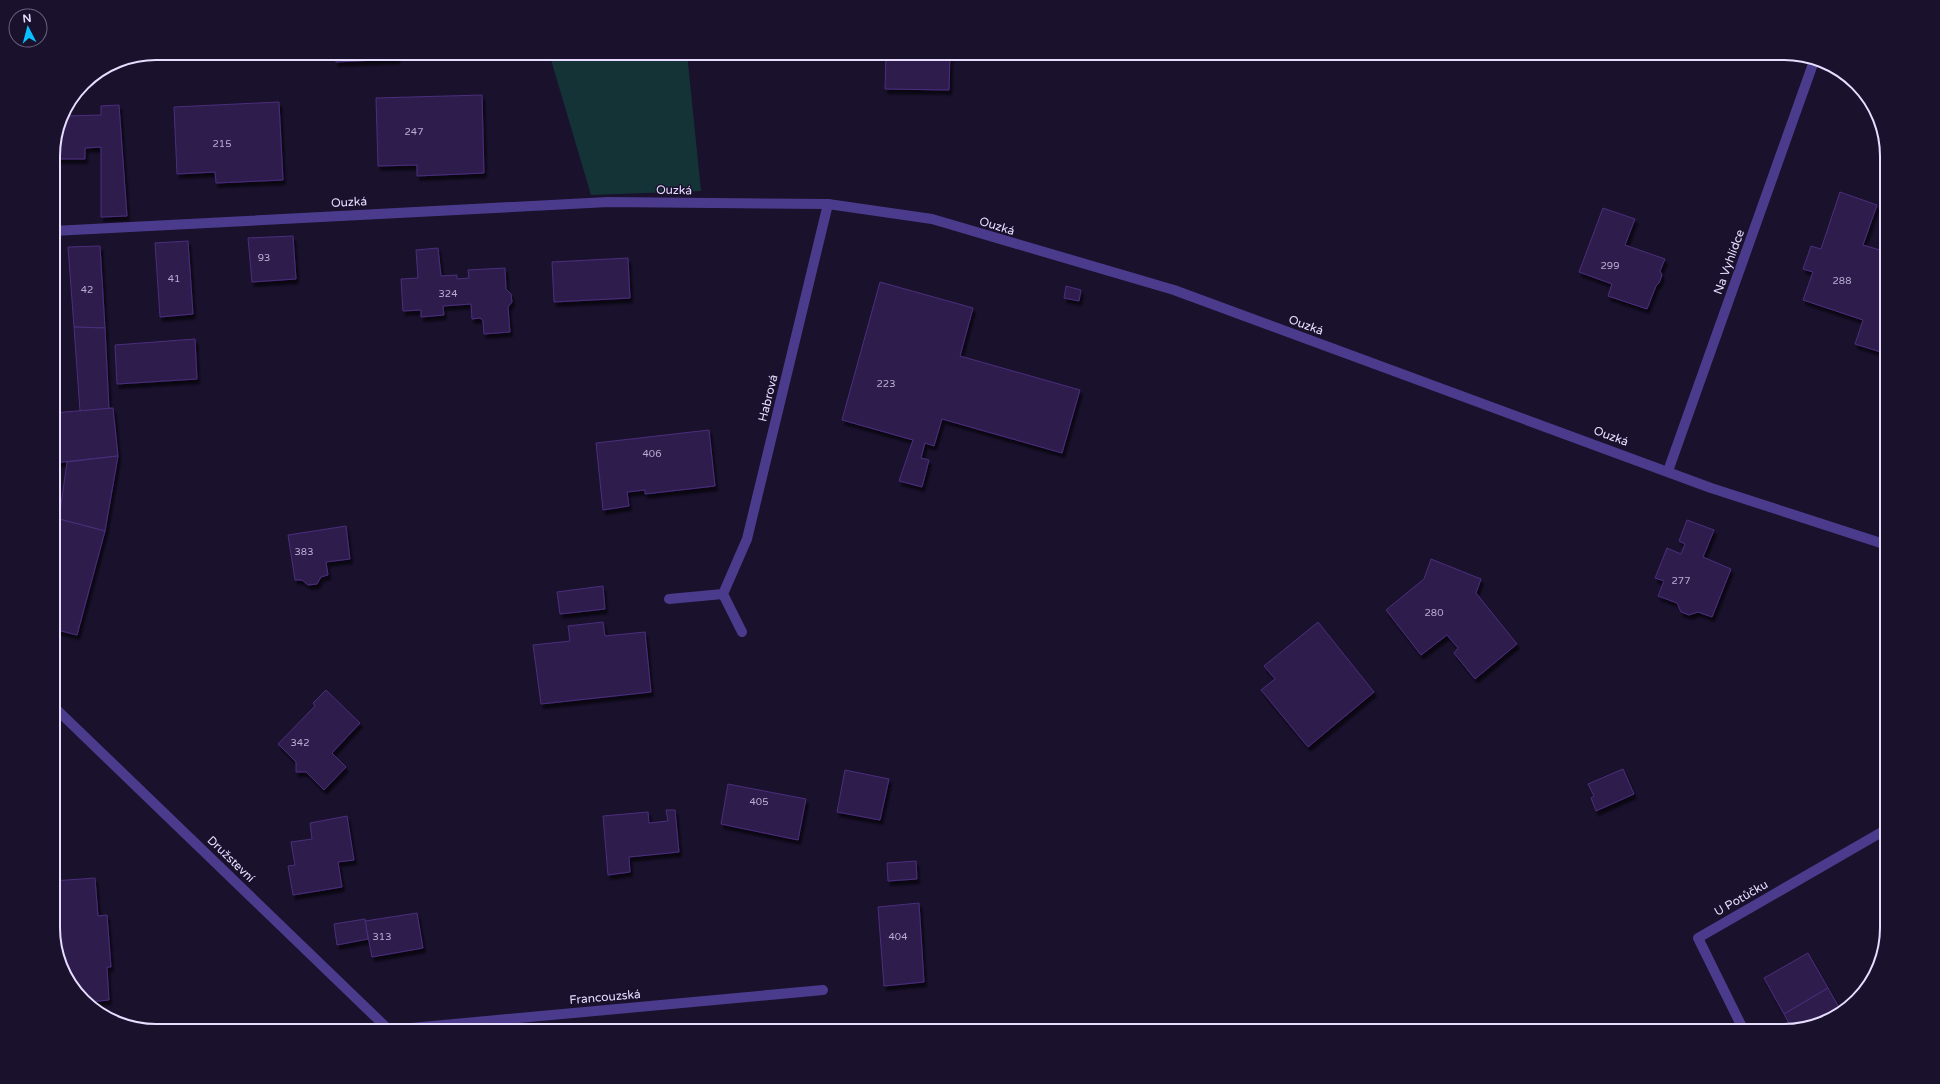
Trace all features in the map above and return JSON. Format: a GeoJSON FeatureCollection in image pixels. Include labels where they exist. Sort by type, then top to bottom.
{"type":"FeatureCollection","features":[{"type":"Feature","properties":{"kind":"street","name":"Na Vyhlídce"},"geometry":{"type":"LineString","coordinates":[[1668,471],[1813,64]]}},
{"type":"Feature","properties":{"kind":"street","name":"Ouzká"},"geometry":{"type":"LineString","coordinates":[[60,232],[608,202],[828,204],[932,220],[1174,290],[1668,471],[1710,488],[1880,543]]}},
{"type":"Feature","properties":{"kind":"street","name":"Habrová"},"geometry":{"type":"LineString","coordinates":[[722,594],[747,539],[828,204]]}},
{"type":"Feature","properties":{"kind":"street"},"geometry":{"type":"LineString","coordinates":[[669,599],[722,594],[742,632]]}},
{"type":"Feature","properties":{"kind":"street","name":"Družstevní"},"geometry":{"type":"LineString","coordinates":[[60,713],[382,1024]]}},
{"type":"Feature","properties":{"kind":"street","name":"U Potůčku"},"geometry":{"type":"LineString","coordinates":[[1741,1024],[1698,938],[1880,833]]}},
{"type":"Feature","properties":{"kind":"street","name":"Francouzská"},"geometry":{"type":"LineString","coordinates":[[463,1024],[823,990]]}},
{"type":"Feature","properties":{"kind":"green space"},"geometry":{"type":"Polygon","coordinates":[[[551,60],[688,60],[701,191],[591,195],[551,60]]]}},
{"type":"Feature","properties":{"kind":"building"},"geometry":{"type":"Polygon","coordinates":[[[336,60],[357,61],[336,62],[336,60]]]}},
{"type":"Feature","properties":{"kind":"building"},"geometry":{"type":"Polygon","coordinates":[[[357,60],[377,60],[357,61],[357,60]]]}},
{"type":"Feature","properties":{"kind":"building"},"geometry":{"type":"Polygon","coordinates":[[[886,60],[950,60],[949,90],[885,89],[886,60]]]}},
{"type":"Feature","properties":{"kind":"building"},"geometry":{"type":"Polygon","coordinates":[[[482,95],[484,173],[417,176],[417,165],[378,166],[376,98],[482,95]]]}},
{"type":"Feature","properties":{"kind":"building"},"geometry":{"type":"Polygon","coordinates":[[[279,102],[283,180],[216,183],[215,172],[177,174],[174,107],[279,102]]]}},
{"type":"Feature","properties":{"kind":"building"},"geometry":{"type":"Polygon","coordinates":[[[119,105],[127,216],[101,217],[101,147],[85,148],[85,159],[60,159],[63,131],[69,116],[101,115],[101,106],[119,105]]]}},
{"type":"Feature","properties":{"kind":"building"},"geometry":{"type":"Polygon","coordinates":[[[1840,192],[1877,205],[1863,245],[1880,250],[1880,352],[1855,344],[1863,320],[1803,300],[1813,272],[1803,269],[1811,246],[1821,249],[1840,192]]]}},
{"type":"Feature","properties":{"kind":"building"},"geometry":{"type":"Polygon","coordinates":[[[1603,208],[1635,219],[1625,245],[1665,259],[1660,271],[1662,275],[1647,309],[1608,296],[1612,284],[1579,272],[1603,208]]]}},
{"type":"Feature","properties":{"kind":"building"},"geometry":{"type":"Polygon","coordinates":[[[293,236],[296,279],[252,282],[248,238],[293,236]]]}},
{"type":"Feature","properties":{"kind":"building"},"geometry":{"type":"Polygon","coordinates":[[[188,241],[193,314],[160,317],[155,243],[188,241]]]}},
{"type":"Feature","properties":{"kind":"building"},"geometry":{"type":"Polygon","coordinates":[[[100,246],[105,328],[74,327],[68,247],[100,246]]]}},
{"type":"Feature","properties":{"kind":"building"},"geometry":{"type":"Polygon","coordinates":[[[438,248],[441,276],[457,275],[457,279],[469,278],[468,270],[505,268],[506,289],[511,294],[512,302],[508,307],[510,332],[484,334],[483,321],[480,318],[472,319],[471,304],[443,306],[444,315],[421,317],[421,310],[403,311],[401,279],[418,278],[416,250],[438,248]]]}},
{"type":"Feature","properties":{"kind":"building"},"geometry":{"type":"Polygon","coordinates":[[[628,258],[630,298],[554,302],[552,262],[628,258]]]}},
{"type":"Feature","properties":{"kind":"building"},"geometry":{"type":"Polygon","coordinates":[[[880,282],[973,308],[960,356],[1080,390],[1062,453],[942,419],[934,446],[925,443],[921,458],[929,460],[922,487],[899,481],[913,440],[842,420],[880,282]]]}},
{"type":"Feature","properties":{"kind":"building"},"geometry":{"type":"Polygon","coordinates":[[[1066,286],[1081,290],[1079,301],[1064,298],[1066,286]]]}},
{"type":"Feature","properties":{"kind":"building"},"geometry":{"type":"Polygon","coordinates":[[[74,327],[105,328],[109,409],[80,411],[74,327]]]}},
{"type":"Feature","properties":{"kind":"building"},"geometry":{"type":"Polygon","coordinates":[[[195,339],[197,379],[117,384],[115,345],[195,339]]]}},
{"type":"Feature","properties":{"kind":"building"},"geometry":{"type":"Polygon","coordinates":[[[113,408],[118,456],[60,462],[60,412],[113,408]]]}},
{"type":"Feature","properties":{"kind":"building"},"geometry":{"type":"Polygon","coordinates":[[[709,430],[715,486],[645,494],[645,490],[627,492],[629,506],[603,510],[596,443],[709,430]]]}},
{"type":"Feature","properties":{"kind":"building"},"geometry":{"type":"Polygon","coordinates":[[[118,456],[105,531],[60,519],[67,462],[118,456]]]}},
{"type":"Feature","properties":{"kind":"building"},"geometry":{"type":"Polygon","coordinates":[[[60,519],[105,531],[77,635],[60,631],[60,519]]]}},
{"type":"Feature","properties":{"kind":"building"},"geometry":{"type":"Polygon","coordinates":[[[1687,520],[1714,530],[1703,557],[1731,569],[1712,617],[1698,612],[1689,615],[1681,612],[1677,603],[1658,596],[1664,581],[1655,578],[1667,548],[1681,554],[1685,544],[1679,541],[1687,520]]]}},
{"type":"Feature","properties":{"kind":"building"},"geometry":{"type":"Polygon","coordinates":[[[346,526],[350,559],[326,562],[328,575],[321,577],[317,584],[308,585],[302,580],[295,580],[288,535],[346,526]]]}},
{"type":"Feature","properties":{"kind":"building"},"geometry":{"type":"Polygon","coordinates":[[[1431,559],[1481,579],[1476,593],[1517,644],[1475,679],[1454,653],[1458,648],[1447,635],[1421,655],[1386,610],[1424,579],[1431,559]]]}},
{"type":"Feature","properties":{"kind":"building"},"geometry":{"type":"Polygon","coordinates":[[[603,586],[605,609],[560,614],[557,592],[603,586]]]}},
{"type":"Feature","properties":{"kind":"building"},"geometry":{"type":"Polygon","coordinates":[[[603,622],[605,636],[645,632],[651,692],[541,704],[533,645],[570,641],[568,626],[603,622]]]}},
{"type":"Feature","properties":{"kind":"building"},"geometry":{"type":"Polygon","coordinates":[[[1318,622],[1374,692],[1308,747],[1261,690],[1275,679],[1264,666],[1318,622]]]}},
{"type":"Feature","properties":{"kind":"building"},"geometry":{"type":"Polygon","coordinates":[[[326,690],[360,723],[332,753],[346,767],[324,790],[306,772],[296,772],[296,762],[278,744],[315,706],[313,703],[326,690]]]}},
{"type":"Feature","properties":{"kind":"building"},"geometry":{"type":"Polygon","coordinates":[[[1623,769],[1634,794],[1596,811],[1591,798],[1594,796],[1588,784],[1623,769]]]}},
{"type":"Feature","properties":{"kind":"building"},"geometry":{"type":"Polygon","coordinates":[[[845,770],[889,779],[880,820],[837,812],[845,770]]]}},
{"type":"Feature","properties":{"kind":"building"},"geometry":{"type":"Polygon","coordinates":[[[728,784],[806,799],[798,840],[721,824],[728,784]]]}},
{"type":"Feature","properties":{"kind":"building"},"geometry":{"type":"Polygon","coordinates":[[[666,810],[675,810],[679,852],[629,857],[630,872],[608,875],[603,816],[648,812],[649,823],[668,821],[666,810]]]}},
{"type":"Feature","properties":{"kind":"building"},"geometry":{"type":"Polygon","coordinates":[[[347,816],[354,860],[338,862],[342,887],[293,895],[288,866],[295,865],[291,842],[312,839],[310,823],[347,816]]]}},
{"type":"Feature","properties":{"kind":"building"},"geometry":{"type":"Polygon","coordinates":[[[916,861],[917,879],[888,881],[887,863],[916,861]]]}},
{"type":"Feature","properties":{"kind":"building"},"geometry":{"type":"Polygon","coordinates":[[[95,878],[98,916],[107,915],[111,967],[107,967],[109,1000],[95,1001],[93,1000],[76,981],[65,959],[60,934],[60,880],[95,878]]]}},
{"type":"Feature","properties":{"kind":"building"},"geometry":{"type":"Polygon","coordinates":[[[919,903],[924,982],[884,986],[878,907],[919,903]]]}},
{"type":"Feature","properties":{"kind":"building"},"geometry":{"type":"Polygon","coordinates":[[[417,913],[423,948],[372,957],[365,921],[417,913]]]}},
{"type":"Feature","properties":{"kind":"building"},"geometry":{"type":"Polygon","coordinates":[[[365,919],[368,939],[337,945],[334,924],[365,919]]]}},
{"type":"Feature","properties":{"kind":"building"},"geometry":{"type":"Polygon","coordinates":[[[1808,953],[1828,988],[1784,1014],[1764,978],[1808,953]]]}},
{"type":"Feature","properties":{"kind":"building"},"geometry":{"type":"Polygon","coordinates":[[[1828,988],[1838,1006],[1820,1017],[1809,1021],[1796,1023],[1789,1024],[1784,1014],[1828,988]]]}}]}
